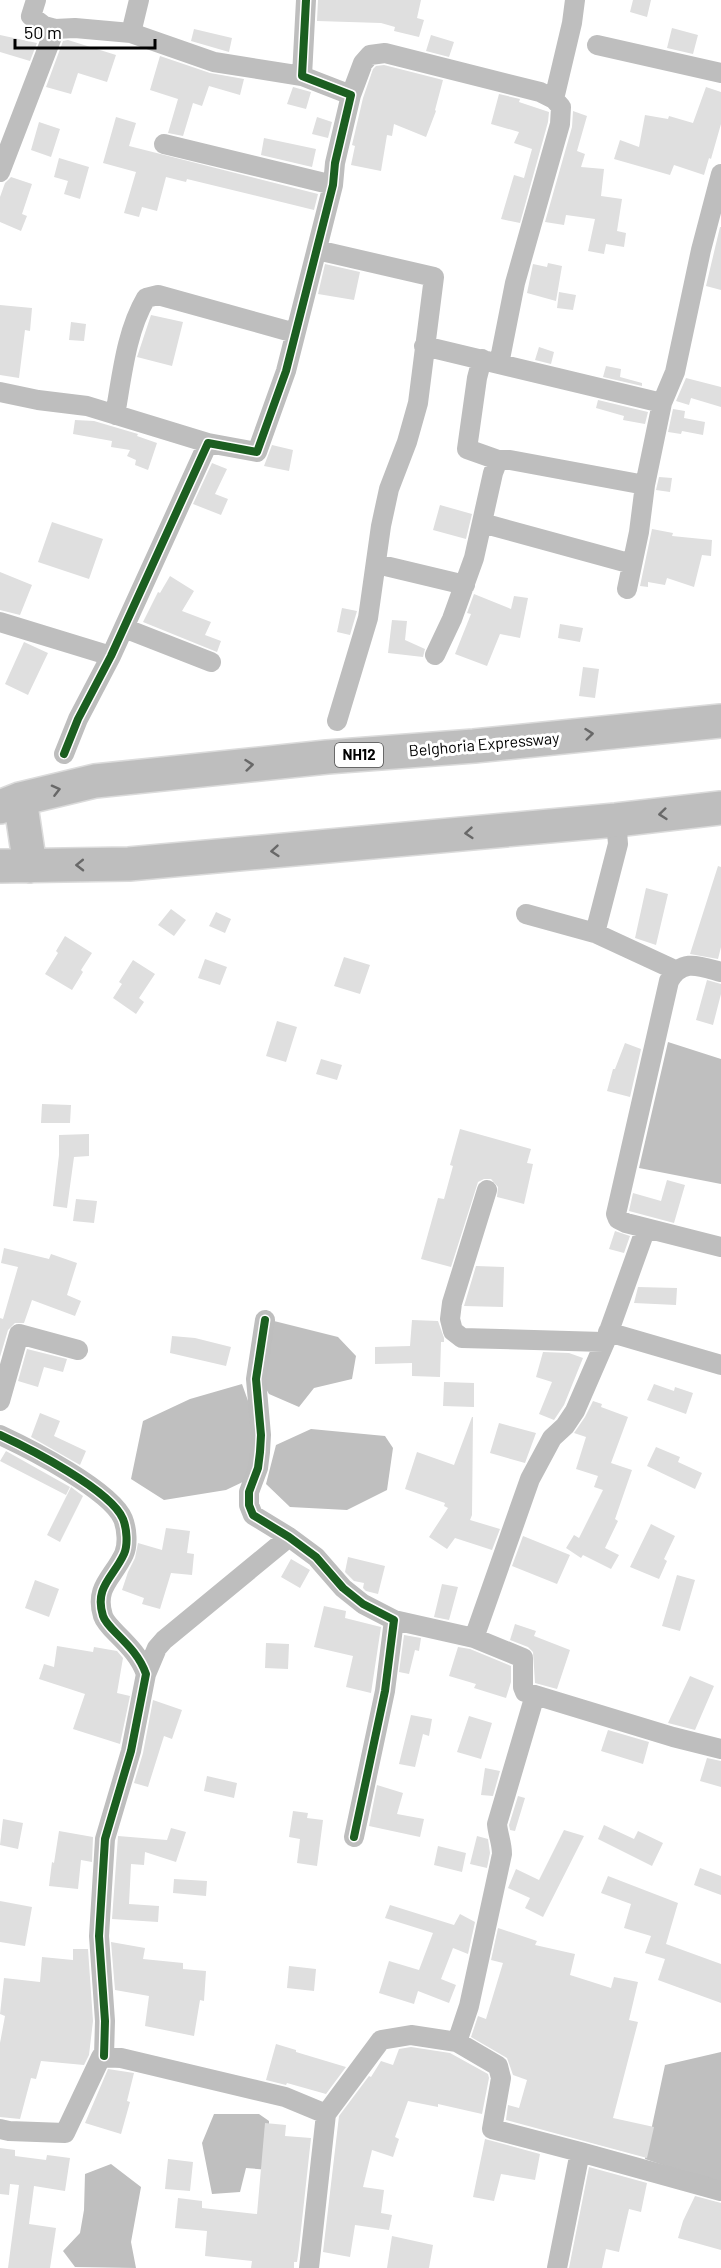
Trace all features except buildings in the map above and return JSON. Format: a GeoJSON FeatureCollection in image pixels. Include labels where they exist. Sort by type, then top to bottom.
{"type":"FeatureCollection","features":[{"type":"Feature","properties":{"kind":"highway","name":"Belghoria Expressway"},"geometry":{"type":"LineString","coordinates":[[10,803],[95,781],[721,721]]}},
{"type":"Feature","properties":{"kind":"highway"},"geometry":{"type":"LineString","coordinates":[[10,803],[15,866],[129,864],[616,820],[721,808]]}},
{"type":"Feature","properties":{"kind":"street"},"geometry":{"type":"LineString","coordinates":[[36,0],[31,16],[44,26],[55,29],[75,28],[131,33],[214,62],[302,76],[351,95]]}},
{"type":"Feature","properties":{"kind":"street"},"geometry":{"type":"LineString","coordinates":[[131,33],[140,0]]}},
{"type":"Feature","properties":{"kind":"street"},"geometry":{"type":"LineString","coordinates":[[302,76],[306,0]]}},
{"type":"Feature","properties":{"kind":"street"},"geometry":{"type":"LineString","coordinates":[[554,99],[572,23],[575,0]]}},
{"type":"Feature","properties":{"kind":"street"},"geometry":{"type":"LineString","coordinates":[[0,172],[55,29]]}},
{"type":"Feature","properties":{"kind":"street"},"geometry":{"type":"LineString","coordinates":[[597,45],[721,73]]}},
{"type":"Feature","properties":{"kind":"street"},"geometry":{"type":"LineString","coordinates":[[0,392],[38,400],[87,406],[208,443],[257,452],[286,371],[333,185],[335,163],[351,95],[363,63],[370,54],[385,53],[540,92],[554,99],[561,107],[560,124],[491,362],[477,378],[467,449],[498,460],[510,460],[645,485]]}},
{"type":"Feature","properties":{"kind":"street"},"geometry":{"type":"LineString","coordinates":[[165,144],[333,185]]}},
{"type":"Feature","properties":{"kind":"street"},"geometry":{"type":"LineString","coordinates":[[627,589],[662,403],[675,372],[701,250],[721,174]]}},
{"type":"Feature","properties":{"kind":"street"},"geometry":{"type":"LineString","coordinates":[[317,250],[434,277],[418,403],[407,442],[389,489],[381,526],[368,618],[338,721]]}},
{"type":"Feature","properties":{"kind":"street"},"geometry":{"type":"LineString","coordinates":[[115,415],[125,359],[139,310],[146,298],[158,295],[296,333]]}},
{"type":"Feature","properties":{"kind":"street"},"geometry":{"type":"LineString","coordinates":[[424,346],[662,403]]}},
{"type":"Feature","properties":{"kind":"street"},"geometry":{"type":"LineString","coordinates":[[64,754],[78,719],[111,656],[208,443]]}},
{"type":"Feature","properties":{"kind":"street"},"geometry":{"type":"LineString","coordinates":[[435,655],[452,619],[474,558],[493,472],[498,460]]}},
{"type":"Feature","properties":{"kind":"street"},"geometry":{"type":"LineString","coordinates":[[482,523],[632,564]]}},
{"type":"Feature","properties":{"kind":"street"},"geometry":{"type":"LineString","coordinates":[[377,564],[465,585]]}},
{"type":"Feature","properties":{"kind":"street"},"geometry":{"type":"LineString","coordinates":[[0,622],[111,656]]}},
{"type":"Feature","properties":{"kind":"street"},"geometry":{"type":"LineString","coordinates":[[124,628],[211,662]]}},
{"type":"Feature","properties":{"kind":"street"},"geometry":{"type":"LineString","coordinates":[[594,933],[618,844],[616,820]]}},
{"type":"Feature","properties":{"kind":"street"},"geometry":{"type":"LineString","coordinates":[[526,914],[594,933],[675,970]]}},
{"type":"Feature","properties":{"kind":"street"},"geometry":{"type":"LineString","coordinates":[[721,972],[686,966],[675,970],[669,981],[616,1214],[618,1219],[626,1223],[721,1248]]}},
{"type":"Feature","properties":{"kind":"street"},"geometry":{"type":"LineString","coordinates":[[488,1190],[452,1303],[450,1319],[453,1331],[462,1338],[606,1337],[721,1365]]}},
{"type":"Feature","properties":{"kind":"street"},"geometry":{"type":"LineString","coordinates":[[474,1638],[530,1479],[552,1438],[565,1426],[575,1411],[606,1337],[646,1228]]}},
{"type":"Feature","properties":{"kind":"street"},"geometry":{"type":"LineString","coordinates":[[265,1320],[256,1379],[261,1435],[260,1452],[258,1468],[249,1492],[249,1505],[253,1515],[316,1557],[343,1588],[363,1604],[394,1620],[474,1638],[523,1658],[525,1692],[672,1737],[721,1749]]}},
{"type":"Feature","properties":{"kind":"street"},"geometry":{"type":"LineString","coordinates":[[0,1401],[19,1334],[78,1350]]}},
{"type":"Feature","properties":{"kind":"street"},"geometry":{"type":"LineString","coordinates":[[0,1435],[41,1454],[100,1493],[122,1517],[126,1533],[125,1552],[100,1593],[103,1618],[142,1662],[146,1674]]}},
{"type":"Feature","properties":{"kind":"street"},"geometry":{"type":"LineString","coordinates":[[0,2129],[65,2133],[101,2057],[104,2056],[105,2021],[99,1936],[105,1839],[131,1750],[146,1674],[157,1648],[289,1537]]}},
{"type":"Feature","properties":{"kind":"street"},"geometry":{"type":"LineString","coordinates":[[354,1837],[385,1691],[394,1620]]}},
{"type":"Feature","properties":{"kind":"street"},"geometry":{"type":"LineString","coordinates":[[457,2042],[469,2006],[502,1854],[502,1842],[497,1824],[535,1695]]}},
{"type":"Feature","properties":{"kind":"street"},"geometry":{"type":"LineString","coordinates":[[309,2268],[326,2114],[381,2040],[411,2035],[457,2042],[498,2066],[501,2078],[492,2129],[721,2191]]}},
{"type":"Feature","properties":{"kind":"street"},"geometry":{"type":"LineString","coordinates":[[104,2056],[121,2058],[285,2097],[326,2114]]}},
{"type":"Feature","properties":{"kind":"street"},"geometry":{"type":"LineString","coordinates":[[557,2268],[580,2152]]}},
{"type":"Feature","properties":{"kind":"shaded area"},"geometry":{"type":"Polygon","coordinates":[[[668,1042],[721,1059],[721,1184],[639,1168],[668,1042]]]}},
{"type":"Feature","properties":{"kind":"shaded area"},"geometry":{"type":"Polygon","coordinates":[[[274,1321],[338,1337],[356,1356],[352,1379],[314,1388],[299,1407],[269,1394],[259,1377],[274,1321]]]}},
{"type":"Feature","properties":{"kind":"shaded area"},"geometry":{"type":"Polygon","coordinates":[[[242,1384],[257,1426],[247,1480],[226,1490],[164,1500],[131,1479],[143,1421],[190,1399],[242,1384]]]}},
{"type":"Feature","properties":{"kind":"shaded area"},"geometry":{"type":"Polygon","coordinates":[[[311,1429],[385,1436],[393,1448],[387,1490],[347,1510],[290,1507],[266,1484],[276,1445],[311,1429]]]}},
{"type":"Feature","properties":{"kind":"shaded area"},"geometry":{"type":"Polygon","coordinates":[[[721,2052],[721,2181],[719,2184],[645,2159],[665,2065],[721,2052]]]}},
{"type":"Feature","properties":{"kind":"shaded area"},"geometry":{"type":"Polygon","coordinates":[[[214,2114],[259,2114],[269,2121],[269,2170],[246,2168],[240,2192],[212,2194],[202,2143],[214,2114]]]}},
{"type":"Feature","properties":{"kind":"shaded area"},"geometry":{"type":"Polygon","coordinates":[[[111,2164],[141,2187],[131,2242],[136,2268],[75,2267],[63,2251],[80,2233],[84,2210],[85,2174],[111,2164]]]}},
{"type":"Feature","properties":{"kind":"cycle path"},"geometry":{"type":"LineString","coordinates":[[64,754],[78,719],[111,656],[208,443],[257,452],[286,371],[333,185],[335,163],[351,95],[302,76],[306,0]]}},
{"type":"Feature","properties":{"kind":"cycle path"},"geometry":{"type":"LineString","coordinates":[[265,1320],[256,1379],[261,1435],[260,1452],[258,1468],[249,1492],[249,1505],[253,1515],[316,1557],[343,1588],[363,1604],[394,1620],[385,1691],[354,1837]]}},
{"type":"Feature","properties":{"kind":"cycle path"},"geometry":{"type":"LineString","coordinates":[[0,1435],[68,1471],[103,1495],[123,1519],[125,1527],[125,1550],[106,1583],[101,1597],[101,1606],[105,1621],[134,1652],[146,1674],[131,1751],[105,1839],[99,1936],[105,2021],[104,2056]]}}]}
